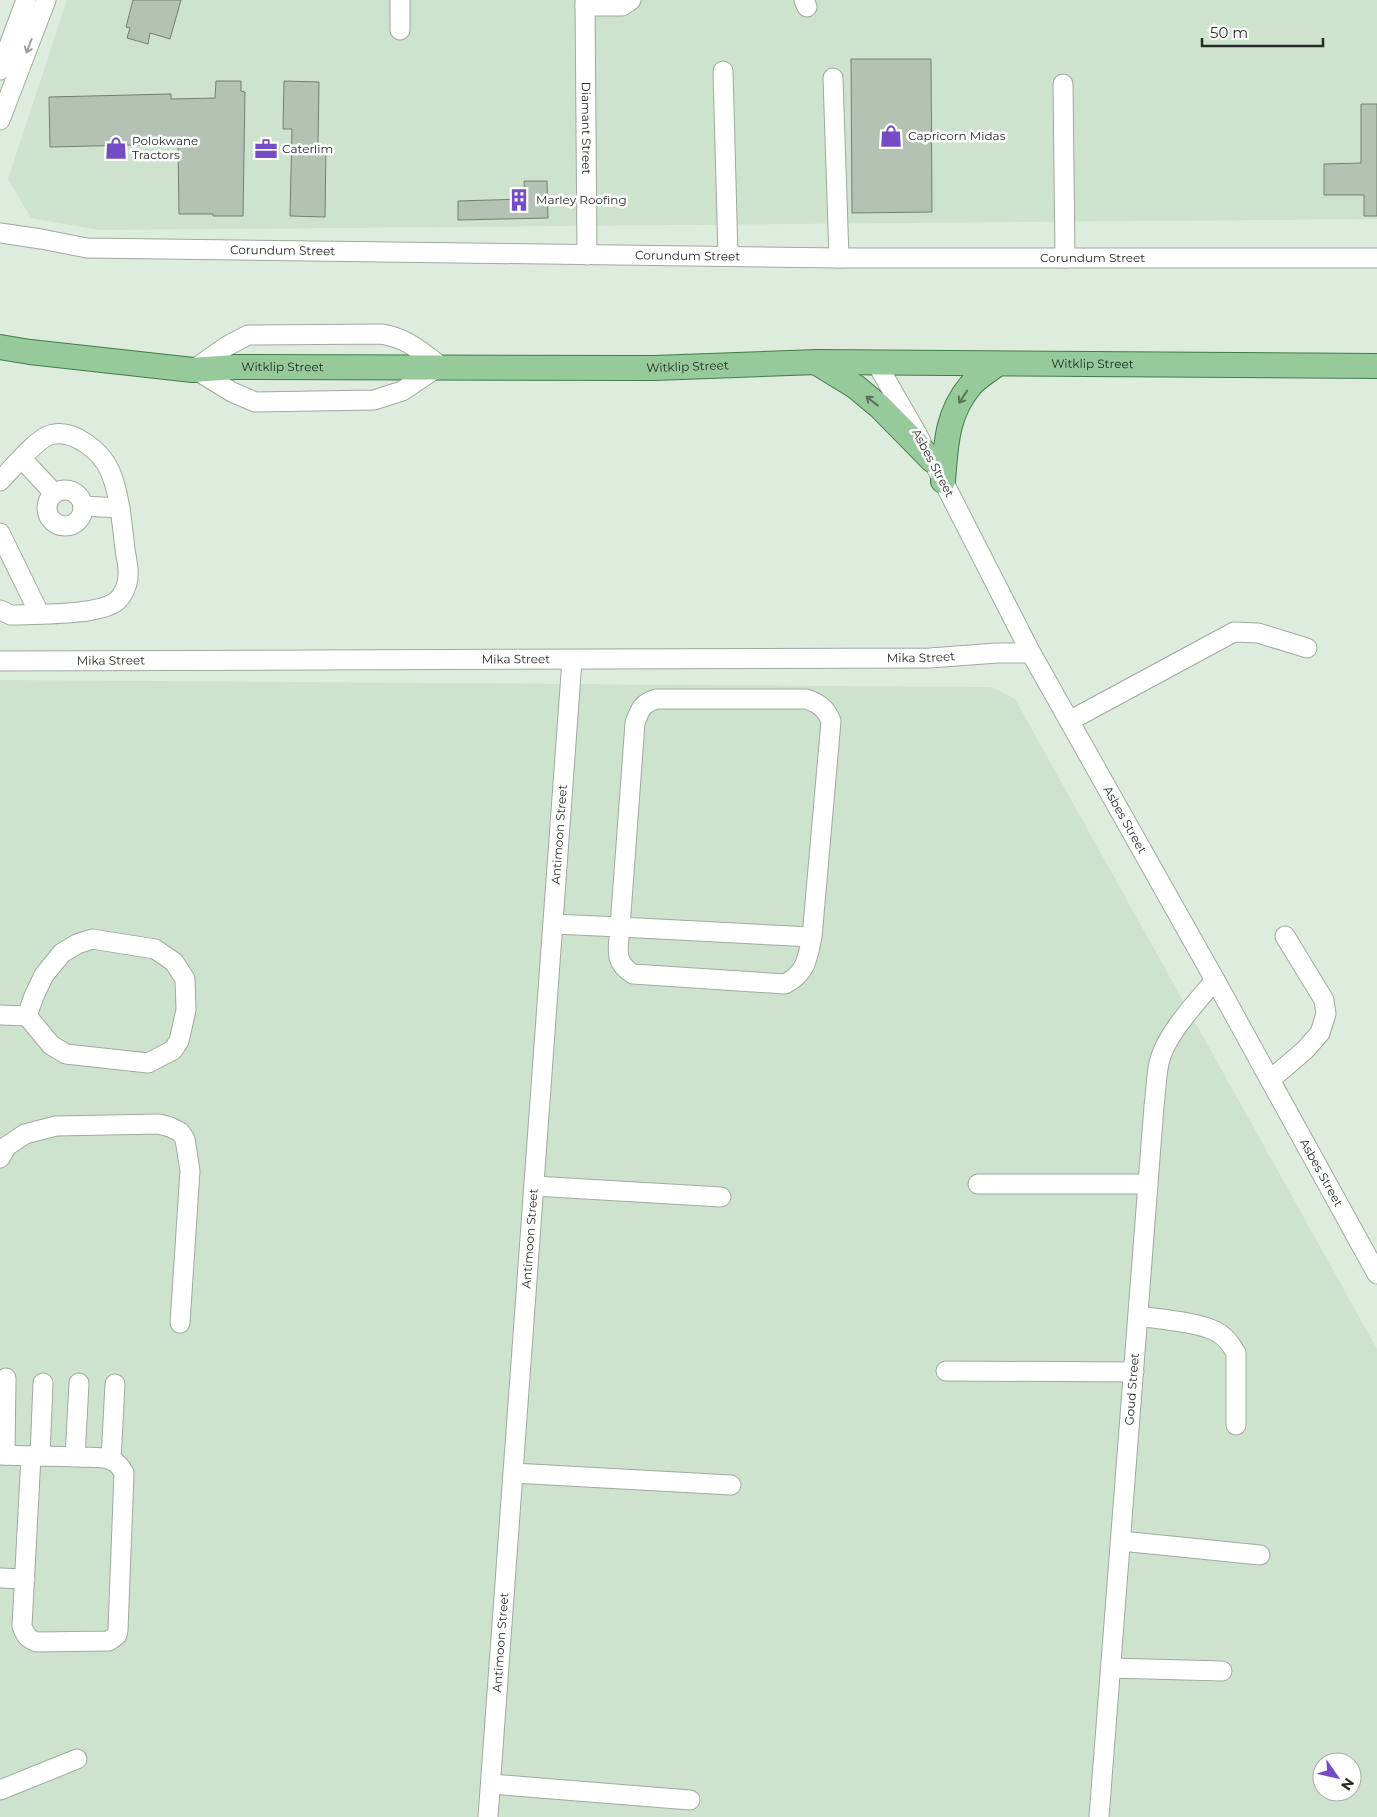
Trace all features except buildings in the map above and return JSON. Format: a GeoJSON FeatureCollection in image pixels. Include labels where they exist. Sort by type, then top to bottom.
{"type":"FeatureCollection","features":[{"type":"Feature","properties":{"kind":"main road","name":"Witklip Street"},"geometry":{"type":"LineString","coordinates":[[2,348],[195,370],[235,367],[654,368],[816,362],[877,364],[1377,366]]}},
{"type":"Feature","properties":{"kind":"main road"},"geometry":{"type":"LineString","coordinates":[[816,362],[880,406],[932,460]]}},
{"type":"Feature","properties":{"kind":"main road"},"geometry":{"type":"LineString","coordinates":[[943,481],[947,434],[957,405],[971,385],[997,364]]}},
{"type":"Feature","properties":{"kind":"street"},"geometry":{"type":"LineString","coordinates":[[0,70],[26,0]]}},
{"type":"Feature","properties":{"kind":"street"},"geometry":{"type":"LineString","coordinates":[[0,120],[46,0]]}},
{"type":"Feature","properties":{"kind":"street"},"geometry":{"type":"LineString","coordinates":[[400,0],[400,30]]}},
{"type":"Feature","properties":{"kind":"street"},"geometry":{"type":"LineString","coordinates":[[585,3],[622,6],[630,0]]}},
{"type":"Feature","properties":{"kind":"street","name":"Diamant Street"},"geometry":{"type":"LineString","coordinates":[[585,3],[587,255]]}},
{"type":"Feature","properties":{"kind":"street"},"geometry":{"type":"LineString","coordinates":[[724,71],[728,256]]}},
{"type":"Feature","properties":{"kind":"street"},"geometry":{"type":"LineString","coordinates":[[833,78],[839,258]]}},
{"type":"Feature","properties":{"kind":"street"},"geometry":{"type":"LineString","coordinates":[[1063,84],[1065,258]]}},
{"type":"Feature","properties":{"kind":"street","name":"Corundum Street"},"geometry":{"type":"LineString","coordinates":[[0,234],[41,239],[87,248],[839,258],[1377,258]]}},
{"type":"Feature","properties":{"kind":"street"},"geometry":{"type":"LineString","coordinates":[[380,334],[396,336],[406,341],[440,367],[402,391],[374,400],[255,402],[232,392],[195,370],[248,335],[380,334]]}},
{"type":"Feature","properties":{"kind":"street","name":"Asbes Street"},"geometry":{"type":"LineString","coordinates":[[877,364],[932,460],[1031,653],[1215,980],[1377,1274]]}},
{"type":"Feature","properties":{"kind":"street"},"geometry":{"type":"LineString","coordinates":[[0,481],[39,442],[49,435],[63,433],[75,437],[104,460],[113,479],[120,508],[128,576],[123,593],[119,599],[112,604],[93,611],[11,615],[0,610]]}},
{"type":"Feature","properties":{"kind":"street"},"geometry":{"type":"LineString","coordinates":[[22,459],[54,493]]}},
{"type":"Feature","properties":{"kind":"street"},"geometry":{"type":"LineString","coordinates":[[60,490],[72,490],[82,499],[83,506],[83,512],[76,523],[64,526],[57,524],[48,516],[46,510],[47,503],[54,493],[60,490]]}},
{"type":"Feature","properties":{"kind":"street"},"geometry":{"type":"LineString","coordinates":[[83,506],[120,508]]}},
{"type":"Feature","properties":{"kind":"street"},"geometry":{"type":"LineString","coordinates":[[0,533],[39,614]]}},
{"type":"Feature","properties":{"kind":"street"},"geometry":{"type":"LineString","coordinates":[[1069,721],[1234,632],[1258,633],[1307,648]]}},
{"type":"Feature","properties":{"kind":"street","name":"Mika Street"},"geometry":{"type":"LineString","coordinates":[[0,661],[930,658],[996,653],[1031,653]]}},
{"type":"Feature","properties":{"kind":"street","name":"Antimoon Street"},"geometry":{"type":"LineString","coordinates":[[488,1817],[572,660]]}},
{"type":"Feature","properties":{"kind":"street"},"geometry":{"type":"LineString","coordinates":[[657,699],[806,699],[816,702],[824,708],[831,721],[812,937],[806,965],[800,974],[785,984],[632,974],[624,969],[618,960],[620,927],[635,723],[641,708],[647,702],[657,699]]}},
{"type":"Feature","properties":{"kind":"street"},"geometry":{"type":"LineString","coordinates":[[553,924],[812,937]]}},
{"type":"Feature","properties":{"kind":"street"},"geometry":{"type":"LineString","coordinates":[[1270,1080],[1315,1039],[1320,1033],[1326,1014],[1324,1000],[1285,936]]}},
{"type":"Feature","properties":{"kind":"street"},"geometry":{"type":"LineString","coordinates":[[92,939],[155,949],[174,962],[185,979],[186,1010],[179,1041],[173,1050],[148,1063],[66,1054],[51,1045],[27,1016],[44,975],[62,953],[92,939]]}},
{"type":"Feature","properties":{"kind":"street","name":"Goud Street"},"geometry":{"type":"LineString","coordinates":[[1099,1817],[1159,1062],[1179,1026],[1215,980]]}},
{"type":"Feature","properties":{"kind":"street"},"geometry":{"type":"LineString","coordinates":[[0,1016],[27,1016]]}},
{"type":"Feature","properties":{"kind":"street"},"geometry":{"type":"LineString","coordinates":[[0,1158],[7,1146],[25,1134],[56,1126],[159,1124],[180,1132],[185,1139],[190,1171],[180,1323]]}},
{"type":"Feature","properties":{"kind":"street"},"geometry":{"type":"LineString","coordinates":[[978,1184],[1148,1184]]}},
{"type":"Feature","properties":{"kind":"street"},"geometry":{"type":"LineString","coordinates":[[534,1186],[721,1197]]}},
{"type":"Feature","properties":{"kind":"street"},"geometry":{"type":"LineString","coordinates":[[1138,1316],[1200,1326],[1215,1331],[1227,1341],[1236,1353],[1236,1425]]}},
{"type":"Feature","properties":{"kind":"street"},"geometry":{"type":"LineString","coordinates":[[946,1371],[1134,1372]]}},
{"type":"Feature","properties":{"kind":"street"},"geometry":{"type":"LineString","coordinates":[[6,1378],[2,1455],[35,1456],[75,1457],[111,1460],[119,1464],[124,1473],[118,1630],[117,1635],[112,1640],[104,1642],[36,1642],[28,1639],[24,1634],[22,1626],[25,1579],[35,1456],[43,1383]]}},
{"type":"Feature","properties":{"kind":"street"},"geometry":{"type":"LineString","coordinates":[[75,1457],[79,1383]]}},
{"type":"Feature","properties":{"kind":"street"},"geometry":{"type":"LineString","coordinates":[[111,1460],[115,1384]]}},
{"type":"Feature","properties":{"kind":"street"},"geometry":{"type":"LineString","coordinates":[[513,1473],[731,1485]]}},
{"type":"Feature","properties":{"kind":"street"},"geometry":{"type":"LineString","coordinates":[[1121,1541],[1260,1555]]}},
{"type":"Feature","properties":{"kind":"street"},"geometry":{"type":"LineString","coordinates":[[0,1578],[25,1579]]}},
{"type":"Feature","properties":{"kind":"street"},"geometry":{"type":"LineString","coordinates":[[1111,1668],[1222,1671]]}},
{"type":"Feature","properties":{"kind":"street"},"geometry":{"type":"LineString","coordinates":[[0,1790],[77,1759]]}},
{"type":"Feature","properties":{"kind":"street"},"geometry":{"type":"LineString","coordinates":[[491,1784],[690,1800]]}},
{"type":"Feature","properties":{"kind":"shaded area"},"geometry":{"type":"Polygon","coordinates":[[[67,0],[1377,0],[1377,219],[99,230],[31,218],[8,179],[67,0]]]}},
{"type":"Feature","properties":{"kind":"shaded area"},"geometry":{"type":"Polygon","coordinates":[[[0,680],[992,687],[1015,699],[1377,1349],[1377,1817],[0,1817],[0,680]]]}},
{"type":"Feature","properties":{"kind":"place","name":"Capricorn Midas"},"geometry":{"type":"Point","coordinates":[891,136]}},
{"type":"Feature","properties":{"kind":"place","name":"Polokwane Tractors"},"geometry":{"type":"Point","coordinates":[116,148]}},
{"type":"Feature","properties":{"kind":"place","name":"Caterlim"},"geometry":{"type":"Point","coordinates":[266,149]}},
{"type":"Feature","properties":{"kind":"place","name":"Marley Roofing"},"geometry":{"type":"Point","coordinates":[519,200]}}]}
